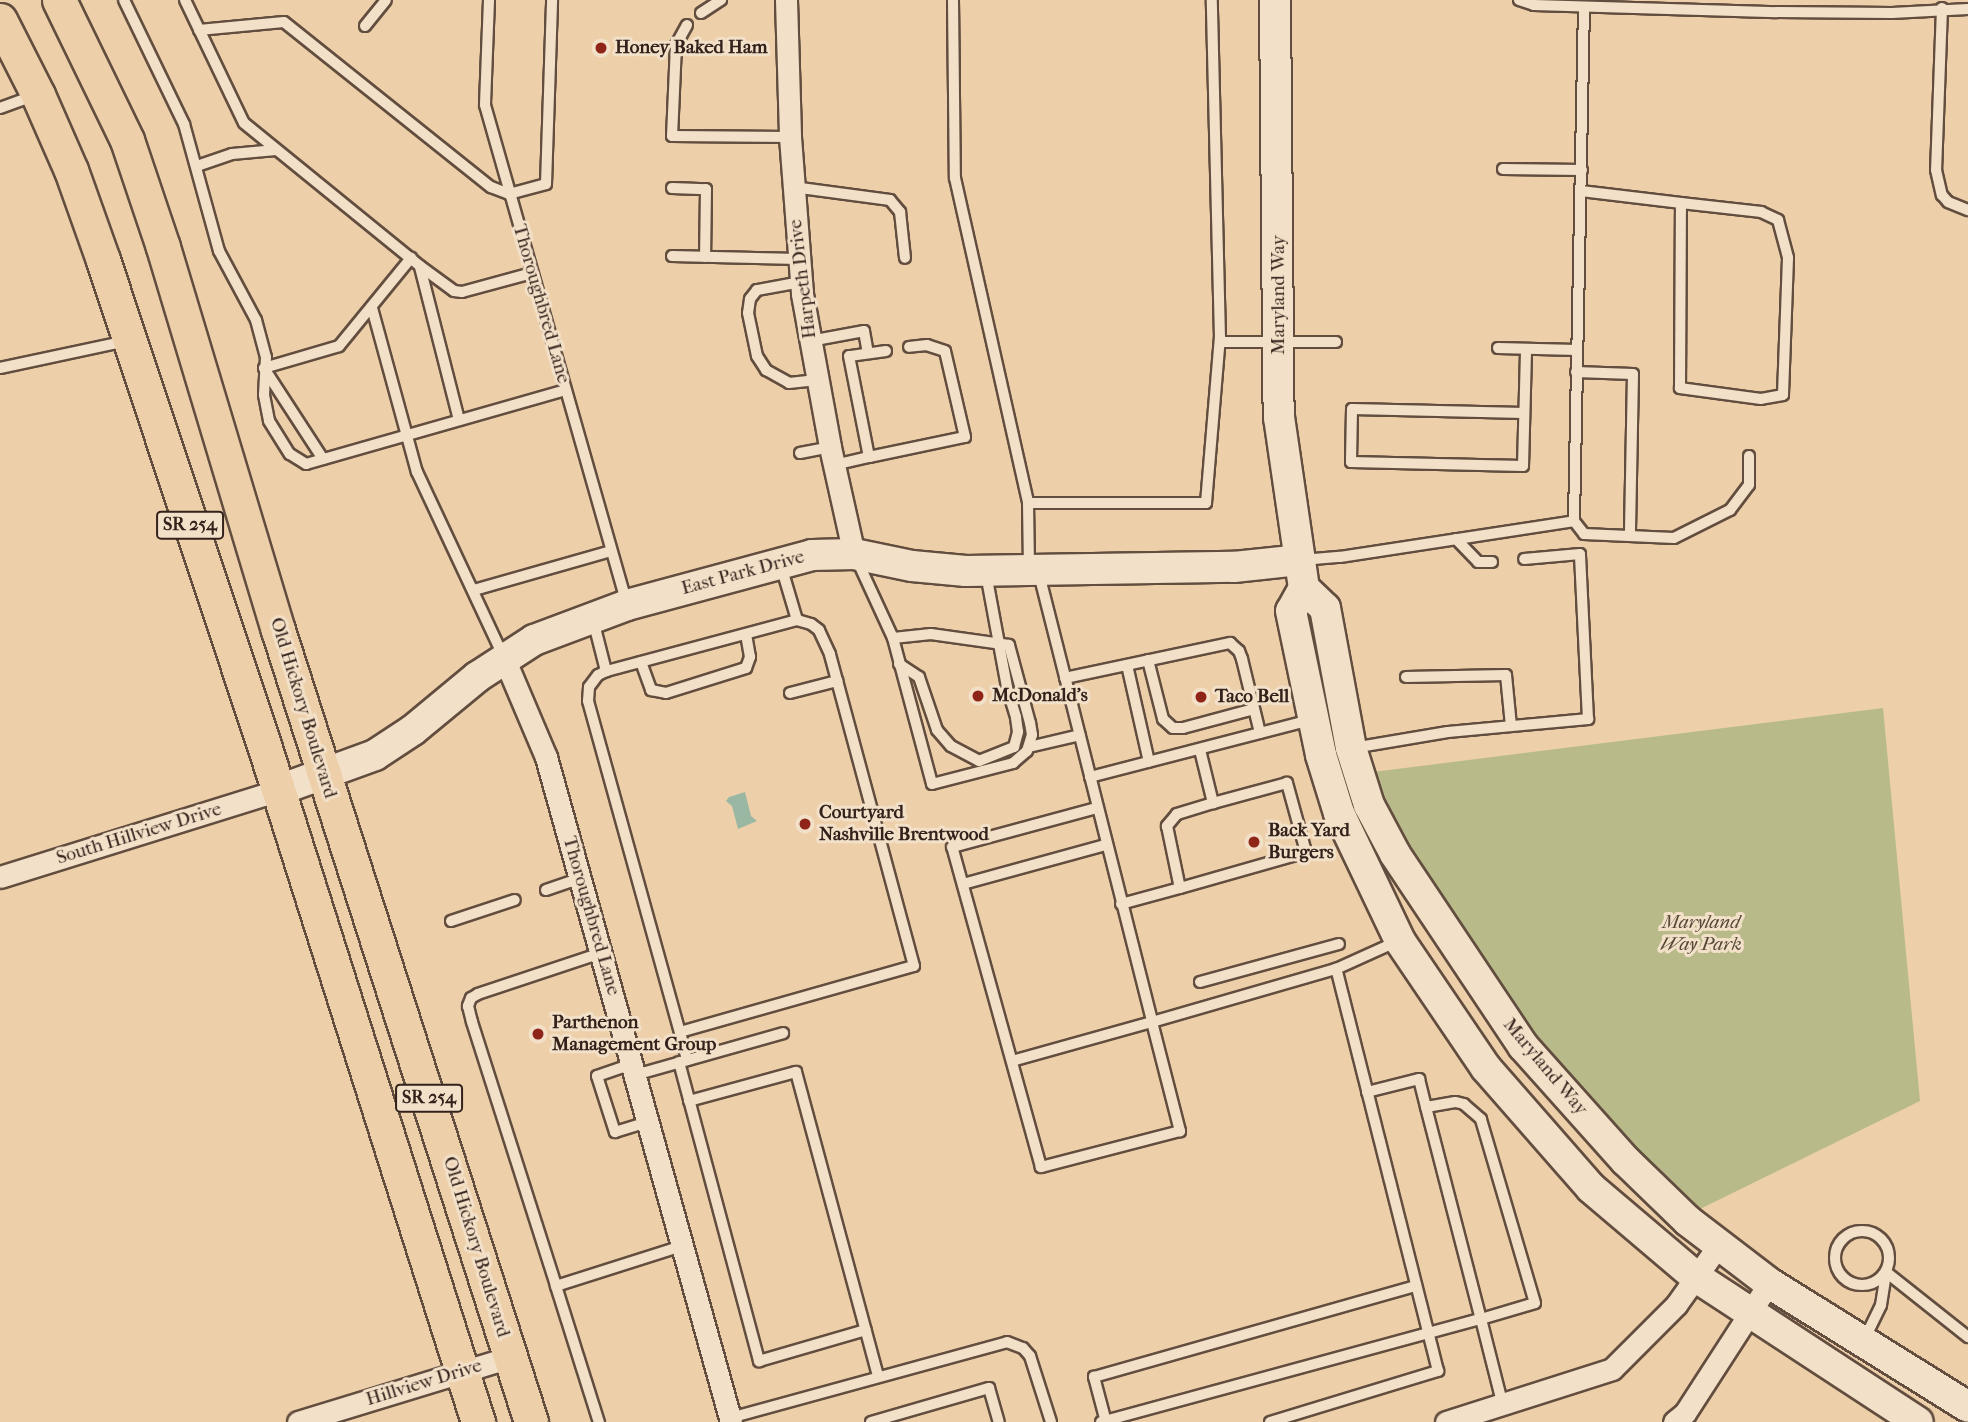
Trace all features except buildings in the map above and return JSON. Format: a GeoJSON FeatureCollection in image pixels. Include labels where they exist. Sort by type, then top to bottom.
{"type":"FeatureCollection","features":[{"type":"Feature","properties":{"kind":"main road","name":"Old Hickory Boulevard"},"geometry":{"type":"LineString","coordinates":[[59,0],[131,152],[324,775],[531,1422]]}},
{"type":"Feature","properties":{"kind":"main road","name":"Maryland Way"},"geometry":{"type":"LineString","coordinates":[[1275,0],[1279,417],[1301,574],[1291,611],[1321,755],[1339,813],[1400,941],[1486,1068],[1591,1188],[1696,1277],[1918,1422]]}},
{"type":"Feature","properties":{"kind":"main road","name":"SR 254"},"geometry":{"type":"LineString","coordinates":[[0,20],[38,94],[71,170],[130,341],[279,790],[478,1422]]}},
{"type":"Feature","properties":{"kind":"main road","name":"East Park Drive"},"geometry":{"type":"LineString","coordinates":[[279,790],[375,755],[393,745],[504,657],[534,640],[627,605],[812,555],[855,554],[912,566],[986,571],[1234,566],[1301,574]]}},
{"type":"Feature","properties":{"kind":"main road","name":"Maryland Way"},"geometry":{"type":"LineString","coordinates":[[1301,574],[1325,608],[1351,748],[1369,805],[1395,854],[1523,1046],[1626,1161],[1718,1246],[1769,1283],[1968,1407]]}},
{"type":"Feature","properties":{"kind":"main road"},"geometry":{"type":"LineString","coordinates":[[1400,941],[1436,917]]}},
{"type":"Feature","properties":{"kind":"street","name":"Harpeth Drive"},"geometry":{"type":"LineString","coordinates":[[786,0],[790,137],[798,258],[817,380],[855,554]]}},
{"type":"Feature","properties":{"kind":"street","name":"Thoroughbred Lane"},"geometry":{"type":"LineString","coordinates":[[504,657],[537,730],[581,878],[730,1420]]}},
{"type":"Feature","properties":{"kind":"street","name":"South Hillview Drive"},"geometry":{"type":"LineString","coordinates":[[0,877],[279,790]]}},
{"type":"Feature","properties":{"kind":"street"},"geometry":{"type":"LineString","coordinates":[[1446,1422],[1506,1414],[1612,1369],[1676,1306],[1718,1246]]}},
{"type":"Feature","properties":{"kind":"street"},"geometry":{"type":"LineString","coordinates":[[1674,1422],[1685,1413],[1769,1283]]}},
{"type":"Feature","properties":{"kind":"street","name":"Hillview Drive"},"geometry":{"type":"LineString","coordinates":[[298,1422],[510,1357]]}},
{"type":"Feature","properties":{"kind":"lane"},"geometry":{"type":"LineString","coordinates":[[124,0],[184,124],[219,251],[256,320],[266,357],[264,396],[270,421],[281,444],[300,462],[306,464],[566,390]]}},
{"type":"Feature","properties":{"kind":"lane"},"geometry":{"type":"LineString","coordinates":[[185,0],[237,114],[276,150],[420,266],[454,291],[462,292],[532,273]]}},
{"type":"Feature","properties":{"kind":"lane"},"geometry":{"type":"LineString","coordinates":[[365,26],[386,0]]}},
{"type":"Feature","properties":{"kind":"lane","name":"Thoroughbred Lane"},"geometry":{"type":"LineString","coordinates":[[489,0],[485,104],[627,605]]}},
{"type":"Feature","properties":{"kind":"lane"},"geometry":{"type":"LineString","coordinates":[[199,30],[284,22],[491,187],[509,194],[546,184],[552,0]]}},
{"type":"Feature","properties":{"kind":"lane"},"geometry":{"type":"LineString","coordinates":[[701,13],[721,0]]}},
{"type":"Feature","properties":{"kind":"lane"},"geometry":{"type":"LineString","coordinates":[[953,0],[955,178],[1028,503],[1033,571],[1080,735],[1180,1131],[1041,1167],[952,847],[1097,808]]}},
{"type":"Feature","properties":{"kind":"lane"},"geometry":{"type":"LineString","coordinates":[[1028,503],[1206,503],[1220,342],[1212,0]]}},
{"type":"Feature","properties":{"kind":"lane"},"geometry":{"type":"LineString","coordinates":[[1520,0],[1534,5],[1802,12],[1892,13],[1942,8],[1968,9]]}},
{"type":"Feature","properties":{"kind":"lane"},"geometry":{"type":"LineString","coordinates":[[1802,0],[1802,12]]}},
{"type":"Feature","properties":{"kind":"lane"},"geometry":{"type":"LineString","coordinates":[[1839,0],[1839,12]]}},
{"type":"Feature","properties":{"kind":"lane"},"geometry":{"type":"LineString","coordinates":[[1584,7],[1573,521],[1584,534],[1674,538],[1730,510],[1749,485],[1749,456]]}},
{"type":"Feature","properties":{"kind":"lane"},"geometry":{"type":"LineString","coordinates":[[1942,8],[1936,170],[1942,195],[1948,202],[1968,210]]}},
{"type":"Feature","properties":{"kind":"lane"},"geometry":{"type":"LineString","coordinates":[[687,25],[676,45],[672,136],[790,137]]}},
{"type":"Feature","properties":{"kind":"lane"},"geometry":{"type":"LineString","coordinates":[[0,108],[38,94]]}},
{"type":"Feature","properties":{"kind":"lane"},"geometry":{"type":"LineString","coordinates":[[197,166],[232,154],[276,150]]}},
{"type":"Feature","properties":{"kind":"lane"},"geometry":{"type":"LineString","coordinates":[[1503,169],[1582,170]]}},
{"type":"Feature","properties":{"kind":"lane"},"geometry":{"type":"LineString","coordinates":[[793,187],[890,200],[900,212],[905,258]]}},
{"type":"Feature","properties":{"kind":"lane"},"geometry":{"type":"LineString","coordinates":[[672,188],[706,189],[705,257]]}},
{"type":"Feature","properties":{"kind":"lane"},"geometry":{"type":"LineString","coordinates":[[1581,191],[1761,212],[1778,220],[1788,258],[1783,395],[1761,398],[1681,388],[1681,203]]}},
{"type":"Feature","properties":{"kind":"lane"},"geometry":{"type":"LineString","coordinates":[[672,256],[798,258]]}},
{"type":"Feature","properties":{"kind":"lane"},"geometry":{"type":"LineString","coordinates":[[264,368],[339,346],[411,258]]}},
{"type":"Feature","properties":{"kind":"lane"},"geometry":{"type":"LineString","coordinates":[[420,266],[459,420]]}},
{"type":"Feature","properties":{"kind":"lane"},"geometry":{"type":"LineString","coordinates":[[801,282],[757,290],[750,299],[748,313],[757,356],[766,370],[789,383],[817,380]]}},
{"type":"Feature","properties":{"kind":"lane"},"geometry":{"type":"LineString","coordinates":[[372,308],[418,472],[504,657]]}},
{"type":"Feature","properties":{"kind":"lane"},"geometry":{"type":"LineString","coordinates":[[810,341],[864,331],[868,353]]}},
{"type":"Feature","properties":{"kind":"lane"},"geometry":{"type":"LineString","coordinates":[[0,368],[130,341]]}},
{"type":"Feature","properties":{"kind":"lane"},"geometry":{"type":"LineString","coordinates":[[1220,342],[1336,342]]}},
{"type":"Feature","properties":{"kind":"lane"},"geometry":{"type":"LineString","coordinates":[[800,453],[869,457],[965,437],[945,351],[927,345],[909,347]]}},
{"type":"Feature","properties":{"kind":"lane"},"geometry":{"type":"LineString","coordinates":[[1498,348],[1577,350]]}},
{"type":"Feature","properties":{"kind":"lane"},"geometry":{"type":"LineString","coordinates":[[1524,413],[1352,409],[1351,463],[1523,466],[1526,349]]}},
{"type":"Feature","properties":{"kind":"lane"},"geometry":{"type":"LineString","coordinates":[[869,457],[849,356],[886,351]]}},
{"type":"Feature","properties":{"kind":"lane"},"geometry":{"type":"LineString","coordinates":[[264,368],[323,459]]}},
{"type":"Feature","properties":{"kind":"lane"},"geometry":{"type":"LineString","coordinates":[[1576,372],[1633,374],[1630,536]]}},
{"type":"Feature","properties":{"kind":"lane"},"geometry":{"type":"LineString","coordinates":[[1301,574],[1340,557],[1573,521]]}},
{"type":"Feature","properties":{"kind":"lane"},"geometry":{"type":"LineString","coordinates":[[1456,539],[1478,562],[1492,562]]}},
{"type":"Feature","properties":{"kind":"lane"},"geometry":{"type":"LineString","coordinates":[[474,590],[611,551]]}},
{"type":"Feature","properties":{"kind":"lane"},"geometry":{"type":"LineString","coordinates":[[855,554],[893,638],[932,785],[1013,763],[1029,747],[1080,735]]}},
{"type":"Feature","properties":{"kind":"lane"},"geometry":{"type":"LineString","coordinates":[[1351,748],[1448,732],[1588,719],[1580,554],[1524,559]]}},
{"type":"Feature","properties":{"kind":"lane"},"geometry":{"type":"LineString","coordinates":[[781,563],[797,620]]}},
{"type":"Feature","properties":{"kind":"lane"},"geometry":{"type":"LineString","coordinates":[[900,664],[919,677],[924,685],[941,737],[966,757],[979,761],[1014,747],[1018,732],[986,571]]}},
{"type":"Feature","properties":{"kind":"lane"},"geometry":{"type":"LineString","coordinates":[[593,617],[606,671]]}},
{"type":"Feature","properties":{"kind":"lane"},"geometry":{"type":"LineString","coordinates":[[680,1032],[914,965],[837,681],[819,630],[811,624],[797,620],[606,671],[598,675],[589,687],[588,701],[680,1032],[689,1101],[759,1361],[866,1330]]}},
{"type":"Feature","properties":{"kind":"lane"},"geometry":{"type":"LineString","coordinates":[[641,662],[648,686],[655,693],[666,693],[746,668],[750,657],[746,634]]}},
{"type":"Feature","properties":{"kind":"lane"},"geometry":{"type":"LineString","coordinates":[[893,638],[931,634],[1009,645],[1030,723],[1029,747]]}},
{"type":"Feature","properties":{"kind":"lane"},"geometry":{"type":"LineString","coordinates":[[1065,678],[1230,643],[1239,651],[1260,733]]}},
{"type":"Feature","properties":{"kind":"lane"},"geometry":{"type":"LineString","coordinates":[[1148,660],[1163,719],[1173,728],[1183,728],[1254,709]]}},
{"type":"Feature","properties":{"kind":"lane"},"geometry":{"type":"LineString","coordinates":[[1127,664],[1149,762]]}},
{"type":"Feature","properties":{"kind":"lane"},"geometry":{"type":"LineString","coordinates":[[1406,677],[1506,675],[1511,726]]}},
{"type":"Feature","properties":{"kind":"lane"},"geometry":{"type":"LineString","coordinates":[[790,693],[837,681]]}},
{"type":"Feature","properties":{"kind":"lane"},"geometry":{"type":"LineString","coordinates":[[1090,777],[1314,719]]}},
{"type":"Feature","properties":{"kind":"lane"},"geometry":{"type":"LineString","coordinates":[[1200,750],[1213,803]]}},
{"type":"Feature","properties":{"kind":"lane"},"geometry":{"type":"LineString","coordinates":[[1121,904],[1180,888],[1307,852],[1287,783],[1177,814],[1168,822],[1168,842],[1180,888]]}},
{"type":"Feature","properties":{"kind":"lane"},"geometry":{"type":"LineString","coordinates":[[963,884],[1106,845]]}},
{"type":"Feature","properties":{"kind":"lane"},"geometry":{"type":"LineString","coordinates":[[546,890],[581,878]]}},
{"type":"Feature","properties":{"kind":"lane"},"geometry":{"type":"LineString","coordinates":[[451,921],[515,900]]}},
{"type":"Feature","properties":{"kind":"lane"},"geometry":{"type":"LineString","coordinates":[[1012,1061],[1336,969],[1400,941]]}},
{"type":"Feature","properties":{"kind":"lane"},"geometry":{"type":"LineString","coordinates":[[1200,982],[1339,943]]}},
{"type":"Feature","properties":{"kind":"lane"},"geometry":{"type":"LineString","coordinates":[[598,1422],[468,1006],[471,998],[478,994],[601,953]]}},
{"type":"Feature","properties":{"kind":"lane"},"geometry":{"type":"LineString","coordinates":[[1269,1422],[1438,1371],[1336,969]]}},
{"type":"Feature","properties":{"kind":"lane"},"geometry":{"type":"LineString","coordinates":[[648,1122],[615,1132],[597,1076],[683,1061],[783,1034]]}},
{"type":"Feature","properties":{"kind":"lane"},"geometry":{"type":"LineString","coordinates":[[689,1101],[796,1072],[878,1376]]}},
{"type":"Feature","properties":{"kind":"lane"},"geometry":{"type":"LineString","coordinates":[[1367,1092],[1419,1079],[1506,1414]]}},
{"type":"Feature","properties":{"kind":"lane"},"geometry":{"type":"LineString","coordinates":[[1415,1286],[1094,1377],[1104,1422],[1427,1331],[1535,1304],[1481,1119],[1464,1104],[1455,1102],[1426,1107]]}},
{"type":"Feature","properties":{"kind":"lane"},"geometry":{"type":"LineString","coordinates":[[1863,1342],[1881,1304],[1889,1253],[1877,1235],[1857,1231],[1841,1240],[1836,1248],[1835,1263],[1849,1282],[1872,1284],[1886,1272]]}},
{"type":"Feature","properties":{"kind":"lane"},"geometry":{"type":"LineString","coordinates":[[556,1286],[682,1246]]}},
{"type":"Feature","properties":{"kind":"lane"},"geometry":{"type":"LineString","coordinates":[[1886,1272],[1968,1337]]}},
{"type":"Feature","properties":{"kind":"lane"},"geometry":{"type":"LineString","coordinates":[[730,1420],[878,1376],[999,1344],[1015,1344],[1030,1356],[1051,1422]]}},
{"type":"Feature","properties":{"kind":"lane"},"geometry":{"type":"LineString","coordinates":[[871,1422],[989,1388],[999,1422]]}},
{"type":"Feature","properties":{"kind":"green space","name":"Maryland Way Park"},"geometry":{"type":"Polygon","coordinates":[[[1883,708],[1920,1101],[1698,1210],[1569,1097],[1458,949],[1373,772],[1883,708]]]}},
{"type":"Feature","properties":{"kind":"shaded area"},"geometry":{"type":"Polygon","coordinates":[[[745,792],[751,816],[757,821],[738,829],[732,806],[726,801],[729,797],[745,792]]]}},
{"type":"Feature","properties":{"kind":"place","name":"Honey Baked Ham"},"geometry":{"type":"Point","coordinates":[601,48]}},
{"type":"Feature","properties":{"kind":"place","name":"McDonald's"},"geometry":{"type":"Point","coordinates":[978,696]}},
{"type":"Feature","properties":{"kind":"place","name":"Taco Bell"},"geometry":{"type":"Point","coordinates":[1201,697]}},
{"type":"Feature","properties":{"kind":"place","name":"Courtyard Nashville Brentwood"},"geometry":{"type":"Point","coordinates":[805,824]}},
{"type":"Feature","properties":{"kind":"place","name":"Back Yard Burgers"},"geometry":{"type":"Point","coordinates":[1254,842]}},
{"type":"Feature","properties":{"kind":"place","name":"Parthenon Management Group"},"geometry":{"type":"Point","coordinates":[538,1034]}}]}
